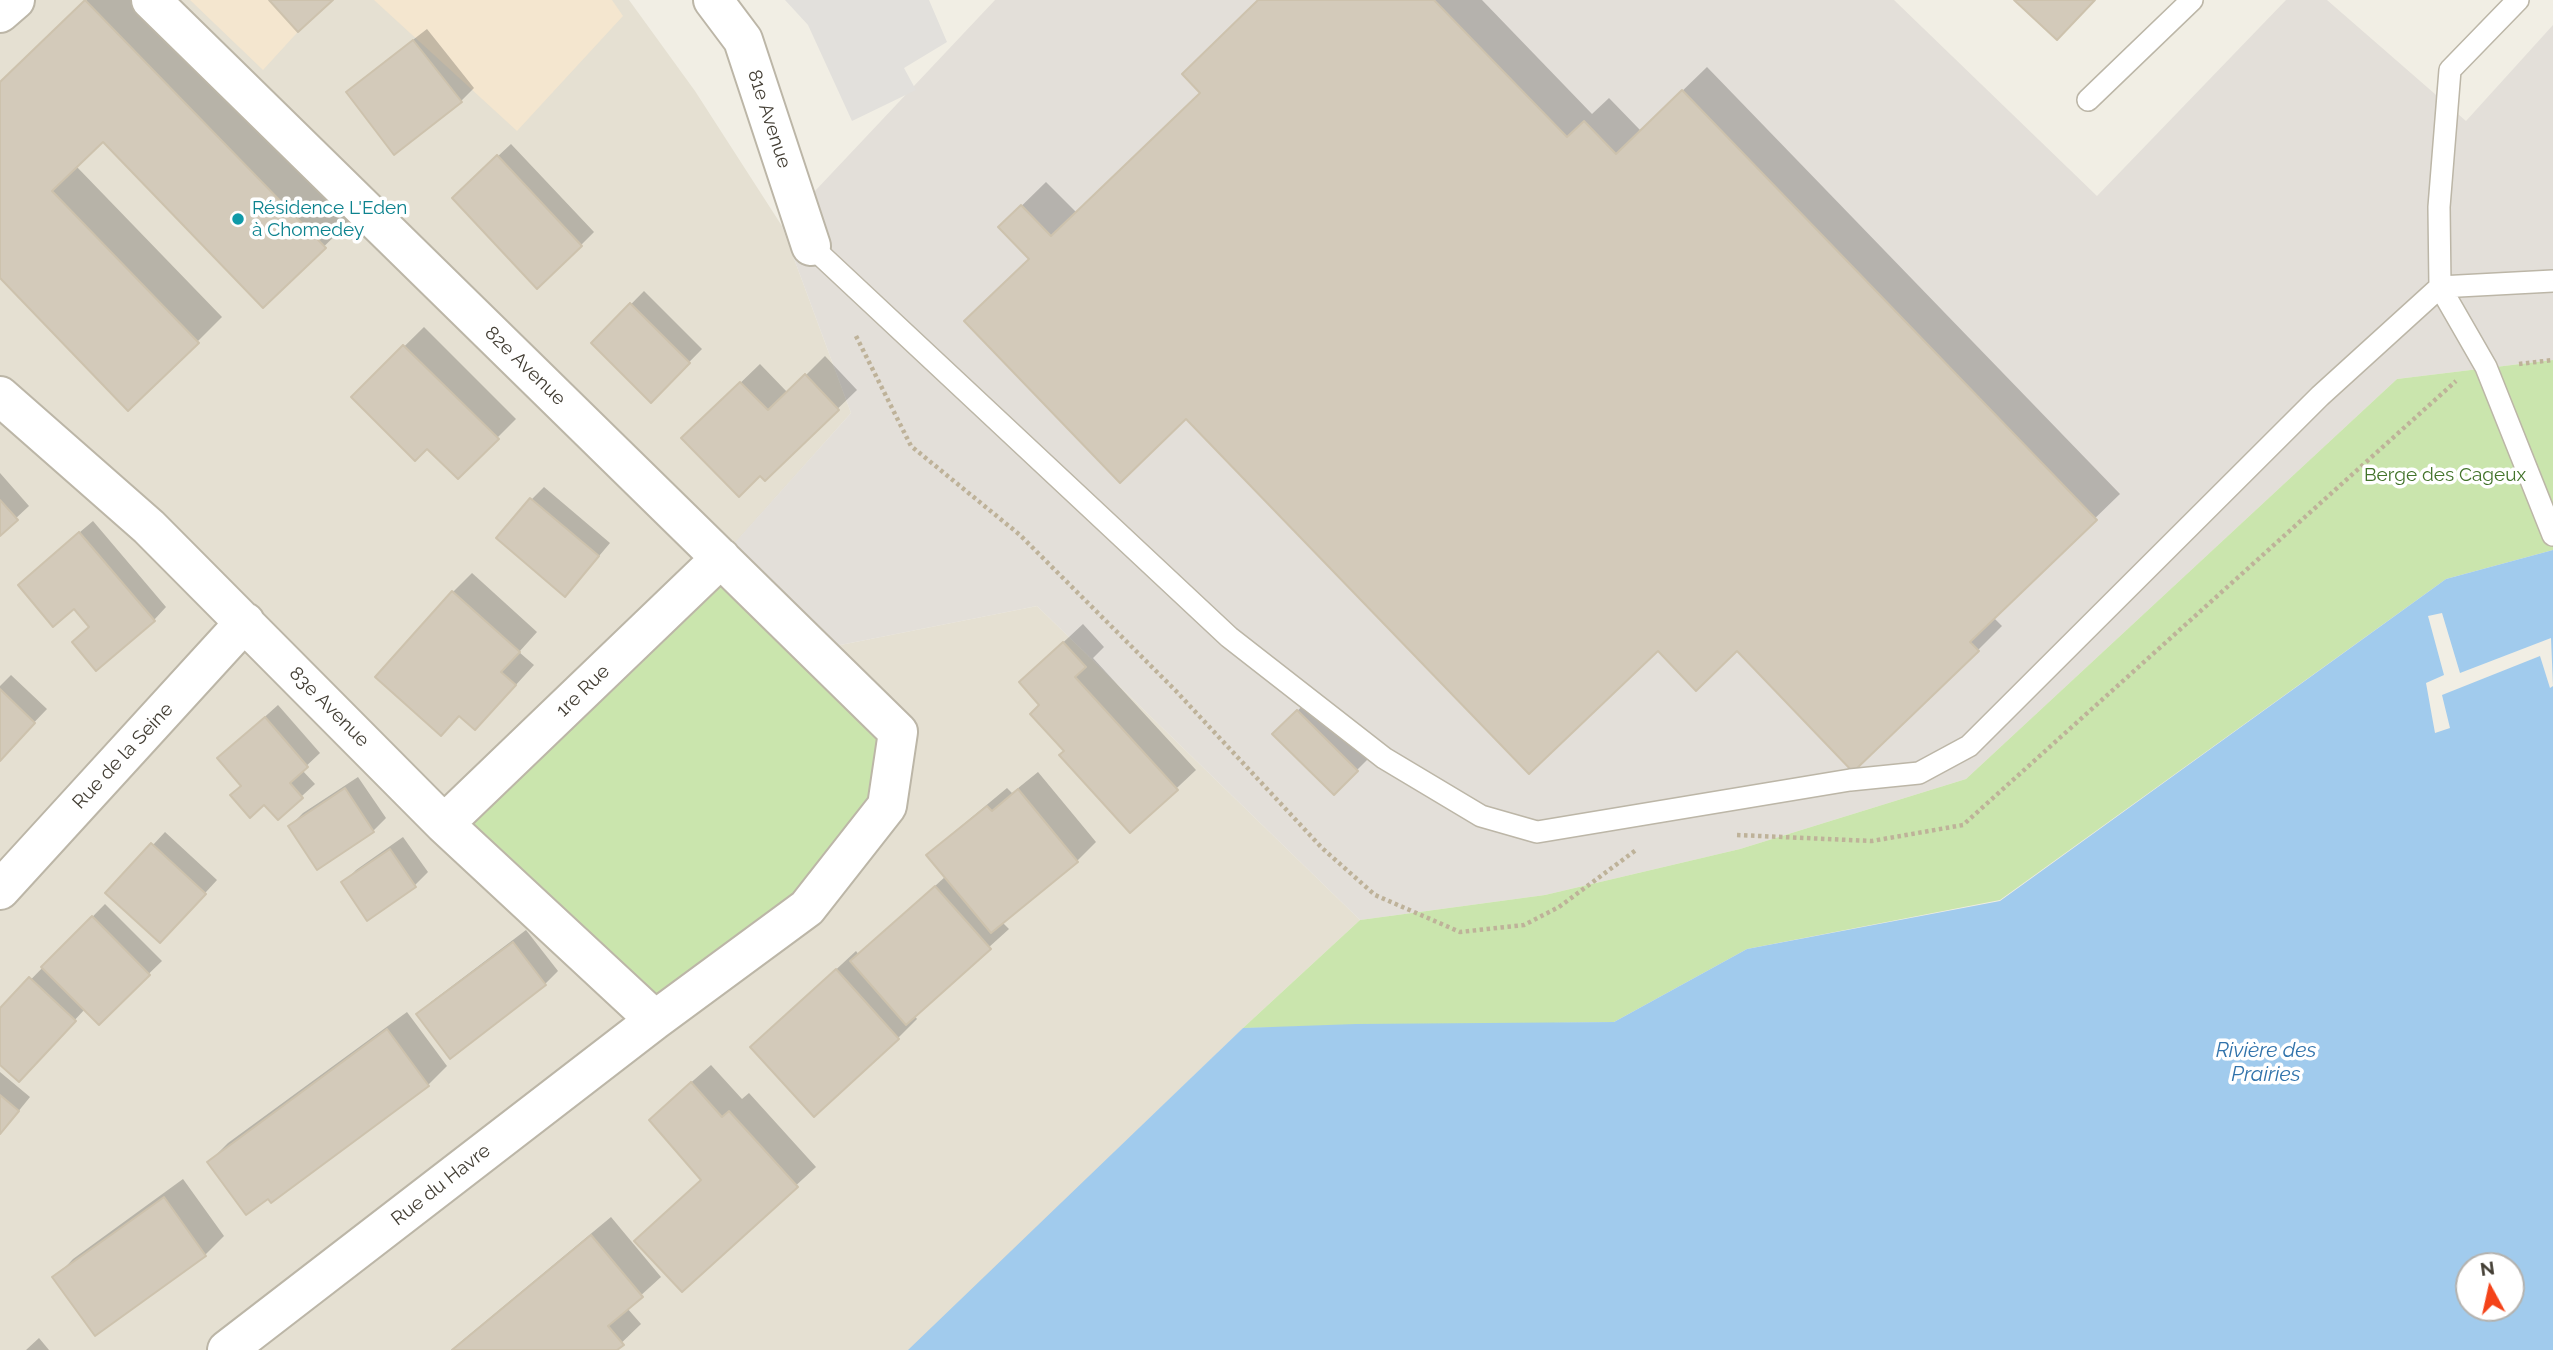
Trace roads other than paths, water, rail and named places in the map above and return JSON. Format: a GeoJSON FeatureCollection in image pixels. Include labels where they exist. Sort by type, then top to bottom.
{"type":"FeatureCollection","features":[{"type":"Feature","properties":{"kind":"street"},"geometry":{"type":"LineString","coordinates":[[0,13],[15,0]]}},
{"type":"Feature","properties":{"kind":"street","name":"82e Avenue"},"geometry":{"type":"LineString","coordinates":[[151,0],[898,732]]}},
{"type":"Feature","properties":{"kind":"street","name":"81e Avenue"},"geometry":{"type":"LineString","coordinates":[[713,0],[743,40],[811,246]]}},
{"type":"Feature","properties":{"kind":"street","name":"83e Avenue"},"geometry":{"type":"LineString","coordinates":[[0,396],[149,527],[444,824],[655,1020]]}},
{"type":"Feature","properties":{"kind":"street","name":"1re Rue"},"geometry":{"type":"LineString","coordinates":[[444,824],[722,558]]}},
{"type":"Feature","properties":{"kind":"street","name":"Rue de la Seine"},"geometry":{"type":"LineString","coordinates":[[0,890],[245,622]]}},
{"type":"Feature","properties":{"kind":"street","name":"Rue du Havre"},"geometry":{"type":"LineString","coordinates":[[227,1350],[655,1020],[807,908],[887,806],[898,732]]}},
{"type":"Feature","properties":{"kind":"lane"},"geometry":{"type":"LineString","coordinates":[[2088,100],[2192,0]]}},
{"type":"Feature","properties":{"kind":"lane"},"geometry":{"type":"LineString","coordinates":[[2518,0],[2450,70],[2439,207],[2440,287],[2486,367],[2553,535]]}},
{"type":"Feature","properties":{"kind":"lane"},"geometry":{"type":"LineString","coordinates":[[811,246],[1229,637],[1384,758],[1481,816],[1538,832],[1810,786],[1919,773],[1969,746],[2320,396],[2440,287],[2553,281]]}},
{"type":"Feature","properties":{"kind":"water","name":"Rivière des Prairies"},"geometry":{"type":"Polygon","coordinates":[[[2553,550],[2553,1350],[908,1350],[1243,1028],[1356,1024],[1614,1022],[1747,949],[2000,901],[2446,579],[2553,550]]]}},
{"type":"Feature","properties":{"kind":"place","name":"Résidence L'Eden à Chomedey"},"geometry":{"type":"Point","coordinates":[238,219]}},
{"type":"Feature","properties":{"kind":"park label","name":"Berge des Cageux"},"geometry":{"type":"Point","coordinates":[2445,475]}}]}
